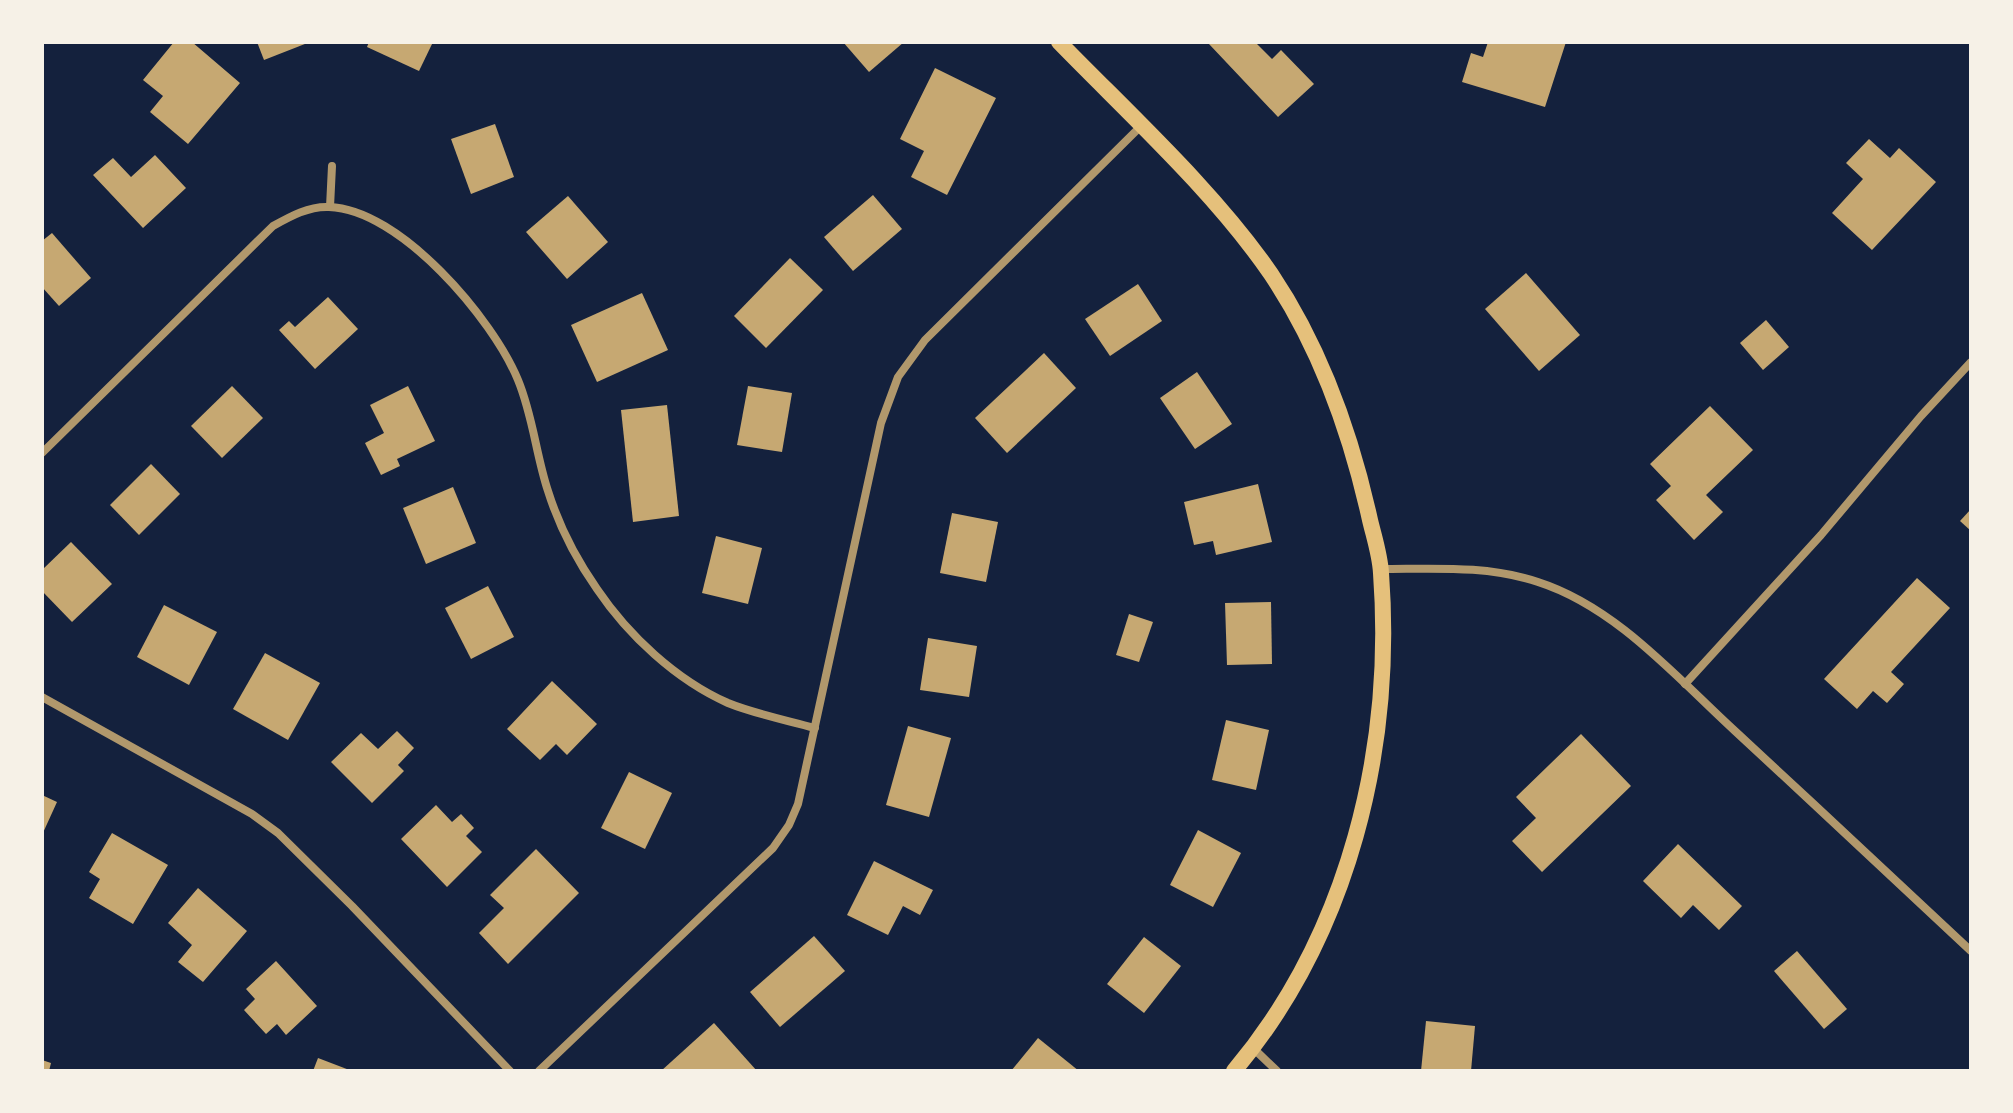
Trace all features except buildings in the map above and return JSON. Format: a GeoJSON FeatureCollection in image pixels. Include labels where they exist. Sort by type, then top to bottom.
{"type":"FeatureCollection","features":[{"type":"Feature","properties":{"kind":"main road"},"geometry":{"type":"LineString","coordinates":[[1059,42],[1234,226],[1271,275],[1327,381],[1350,446],[1381,569],[1382,704],[1369,791],[1352,850],[1326,918],[1293,986],[1253,1048],[1234,1071]]}},
{"type":"Feature","properties":{"kind":"street"},"geometry":{"type":"LineString","coordinates":[[539,1071],[773,848],[789,825],[798,804],[881,423],[898,377],[925,340],[1141,126]]}},
{"type":"Feature","properties":{"kind":"street"},"geometry":{"type":"LineString","coordinates":[[330,207],[332,166]]}},
{"type":"Feature","properties":{"kind":"street"},"geometry":{"type":"LineString","coordinates":[[42,453],[273,226],[301,211],[330,207],[352,209],[375,218],[402,238],[469,301],[502,348],[519,381],[548,491],[569,544],[597,589],[628,628],[679,673],[724,701],[815,728]]}},
{"type":"Feature","properties":{"kind":"street"},"geometry":{"type":"LineString","coordinates":[[1685,684],[1821,535],[1921,416],[1971,362]]}},
{"type":"Feature","properties":{"kind":"street"},"geometry":{"type":"LineString","coordinates":[[1381,569],[1483,569],[1538,582],[1585,603],[1623,629],[1685,684],[1971,951]]}},
{"type":"Feature","properties":{"kind":"street"},"geometry":{"type":"LineString","coordinates":[[42,697],[252,814],[278,833],[510,1071]]}},
{"type":"Feature","properties":{"kind":"street"},"geometry":{"type":"LineString","coordinates":[[1253,1048],[1277,1071]]}}]}
